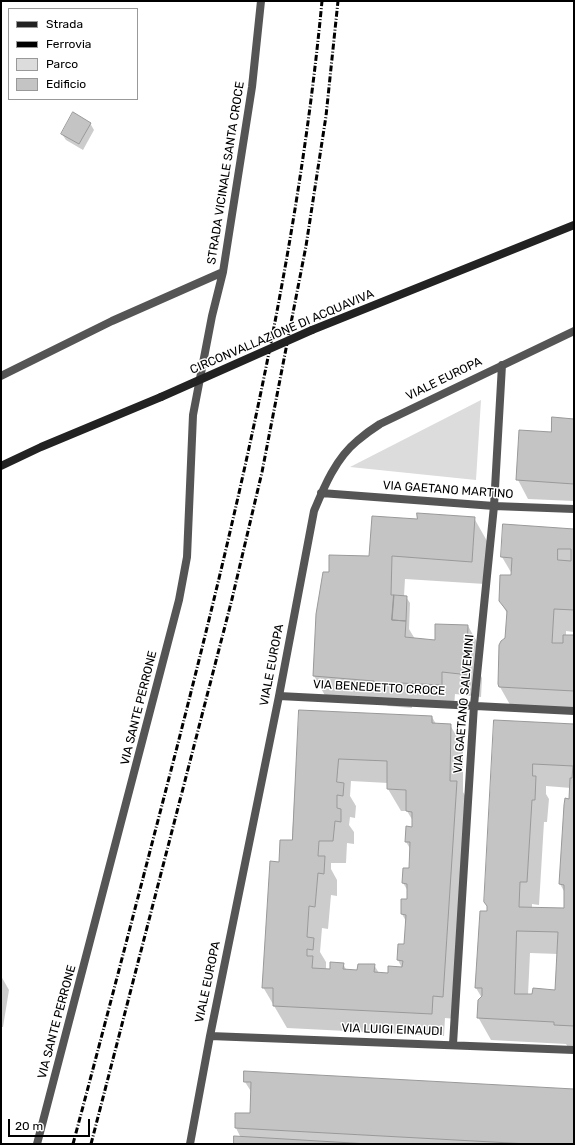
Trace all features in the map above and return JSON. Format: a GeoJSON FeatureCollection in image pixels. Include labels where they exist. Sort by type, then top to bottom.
{"type":"FeatureCollection","features":[{"type":"Feature","properties":{"kind":"main road","name":"CIRCONVALLAZIONE DI ACQUAVIVA"},"geometry":{"type":"LineString","coordinates":[[1,466],[41,447],[161,397],[312,330],[574,225]]}},
{"type":"Feature","properties":{"kind":"street","name":"STRADA VICINALE SANTA CROCE"},"geometry":{"type":"LineString","coordinates":[[1,376],[112,321],[223,272],[252,87],[261,1]]}},
{"type":"Feature","properties":{"kind":"street","name":"VIA SANTE PERRONE"},"geometry":{"type":"LineString","coordinates":[[38,1144],[179,600],[187,557],[193,416],[212,316],[223,272]]}},
{"type":"Feature","properties":{"kind":"street","name":"VIALE EUROPA"},"geometry":{"type":"LineString","coordinates":[[190,1144],[210,1036],[279,696],[314,511],[321,493],[339,461],[356,441],[380,424],[574,331]]}},
{"type":"Feature","properties":{"kind":"street","name":"VIA GAETANO SALVEMINI"},"geometry":{"type":"LineString","coordinates":[[453,1044],[474,705],[494,506],[502,365]]}},
{"type":"Feature","properties":{"kind":"street","name":"VIA GAETANO MARTINO"},"geometry":{"type":"LineString","coordinates":[[321,493],[494,506],[574,509]]}},
{"type":"Feature","properties":{"kind":"street","name":"VIA BENEDETTO CROCE"},"geometry":{"type":"LineString","coordinates":[[279,696],[474,705],[574,712]]}},
{"type":"Feature","properties":{"kind":"street","name":"VIA LUIGI EINAUDI"},"geometry":{"type":"LineString","coordinates":[[210,1036],[453,1044],[574,1050]]}},
{"type":"Feature","properties":{"kind":"green space"},"geometry":{"type":"Polygon","coordinates":[[[481,400],[476,480],[350,467],[481,400]]]}},
{"type":"Feature","properties":{"kind":"building"},"geometry":{"type":"Polygon","coordinates":[[[73,112],[91,123],[79,144],[61,134],[73,112]]]}},
{"type":"Feature","properties":{"kind":"building"},"geometry":{"type":"Polygon","coordinates":[[[552,417],[574,419],[574,484],[516,480],[519,430],[551,432],[552,417]]]}},
{"type":"Feature","properties":{"kind":"building"},"geometry":{"type":"Polygon","coordinates":[[[417,513],[475,517],[472,562],[392,556],[391,595],[394,595],[392,620],[406,621],[405,637],[435,640],[435,624],[468,625],[467,654],[469,654],[469,675],[442,672],[442,685],[400,683],[400,686],[374,684],[374,681],[313,676],[316,614],[323,572],[329,572],[329,555],[369,556],[372,516],[417,519],[417,513]]]}},
{"type":"Feature","properties":{"kind":"building"},"geometry":{"type":"Polygon","coordinates":[[[503,524],[574,529],[574,610],[554,609],[552,643],[563,643],[563,635],[574,635],[574,691],[499,687],[499,645],[505,638],[507,611],[499,601],[500,575],[511,575],[512,558],[501,557],[503,524]],[[558,549],[558,560],[571,561],[571,549],[558,549]]]}},
{"type":"Feature","properties":{"kind":"building"},"geometry":{"type":"Polygon","coordinates":[[[394,595],[407,596],[406,621],[392,620],[394,595]]]}},
{"type":"Feature","properties":{"kind":"building"},"geometry":{"type":"Polygon","coordinates":[[[299,710],[432,716],[432,723],[451,724],[450,781],[457,781],[443,997],[433,996],[432,1014],[273,1006],[273,988],[262,988],[270,861],[279,862],[280,840],[292,840],[299,710]],[[339,759],[337,782],[344,783],[343,796],[337,795],[337,808],[341,809],[341,822],[335,821],[333,841],[319,841],[318,856],[325,856],[324,874],[318,873],[315,907],[309,906],[307,937],[314,938],[313,950],[307,949],[307,956],[313,956],[312,968],[330,969],[330,962],[344,963],[343,969],[357,970],[358,964],[375,964],[374,972],[388,973],[388,966],[402,967],[403,961],[397,960],[398,944],[404,944],[406,915],[401,914],[401,899],[407,899],[407,884],[402,883],[403,868],[409,868],[410,842],[405,842],[406,826],[412,827],[412,812],[406,811],[406,790],[387,789],[387,761],[339,759]]]}},
{"type":"Feature","properties":{"kind":"building"},"geometry":{"type":"Polygon","coordinates":[[[494,720],[574,724],[574,1026],[554,1025],[554,1022],[477,1018],[478,1000],[482,996],[482,988],[475,988],[480,911],[487,911],[487,906],[484,902],[494,720]],[[533,764],[533,776],[536,776],[535,800],[532,800],[527,882],[520,882],[519,907],[564,908],[564,885],[559,884],[564,805],[565,798],[569,799],[570,778],[572,778],[573,766],[533,764]],[[517,931],[515,994],[532,994],[533,988],[555,990],[558,932],[517,931]]]}},
{"type":"Feature","properties":{"kind":"building"},"geometry":{"type":"Polygon","coordinates":[[[244,1071],[574,1089],[574,1144],[529,1144],[235,1128],[235,1113],[250,1113],[251,1082],[244,1082],[244,1071]]]}},
{"type":"Feature","properties":{"kind":"building"},"geometry":{"type":"Polygon","coordinates":[[[234,1136],[369,1144],[234,1144],[234,1136]]]}},
{"type":"Feature","properties":{"kind":"railway"},"geometry":{"type":"LineString","coordinates":[[73,1144],[176,751],[244,473],[264,379],[298,191],[322,1]]}},
{"type":"Feature","properties":{"kind":"railway"},"geometry":{"type":"LineString","coordinates":[[91,1144],[232,599],[262,472],[306,246],[326,116],[338,1]]}}]}
